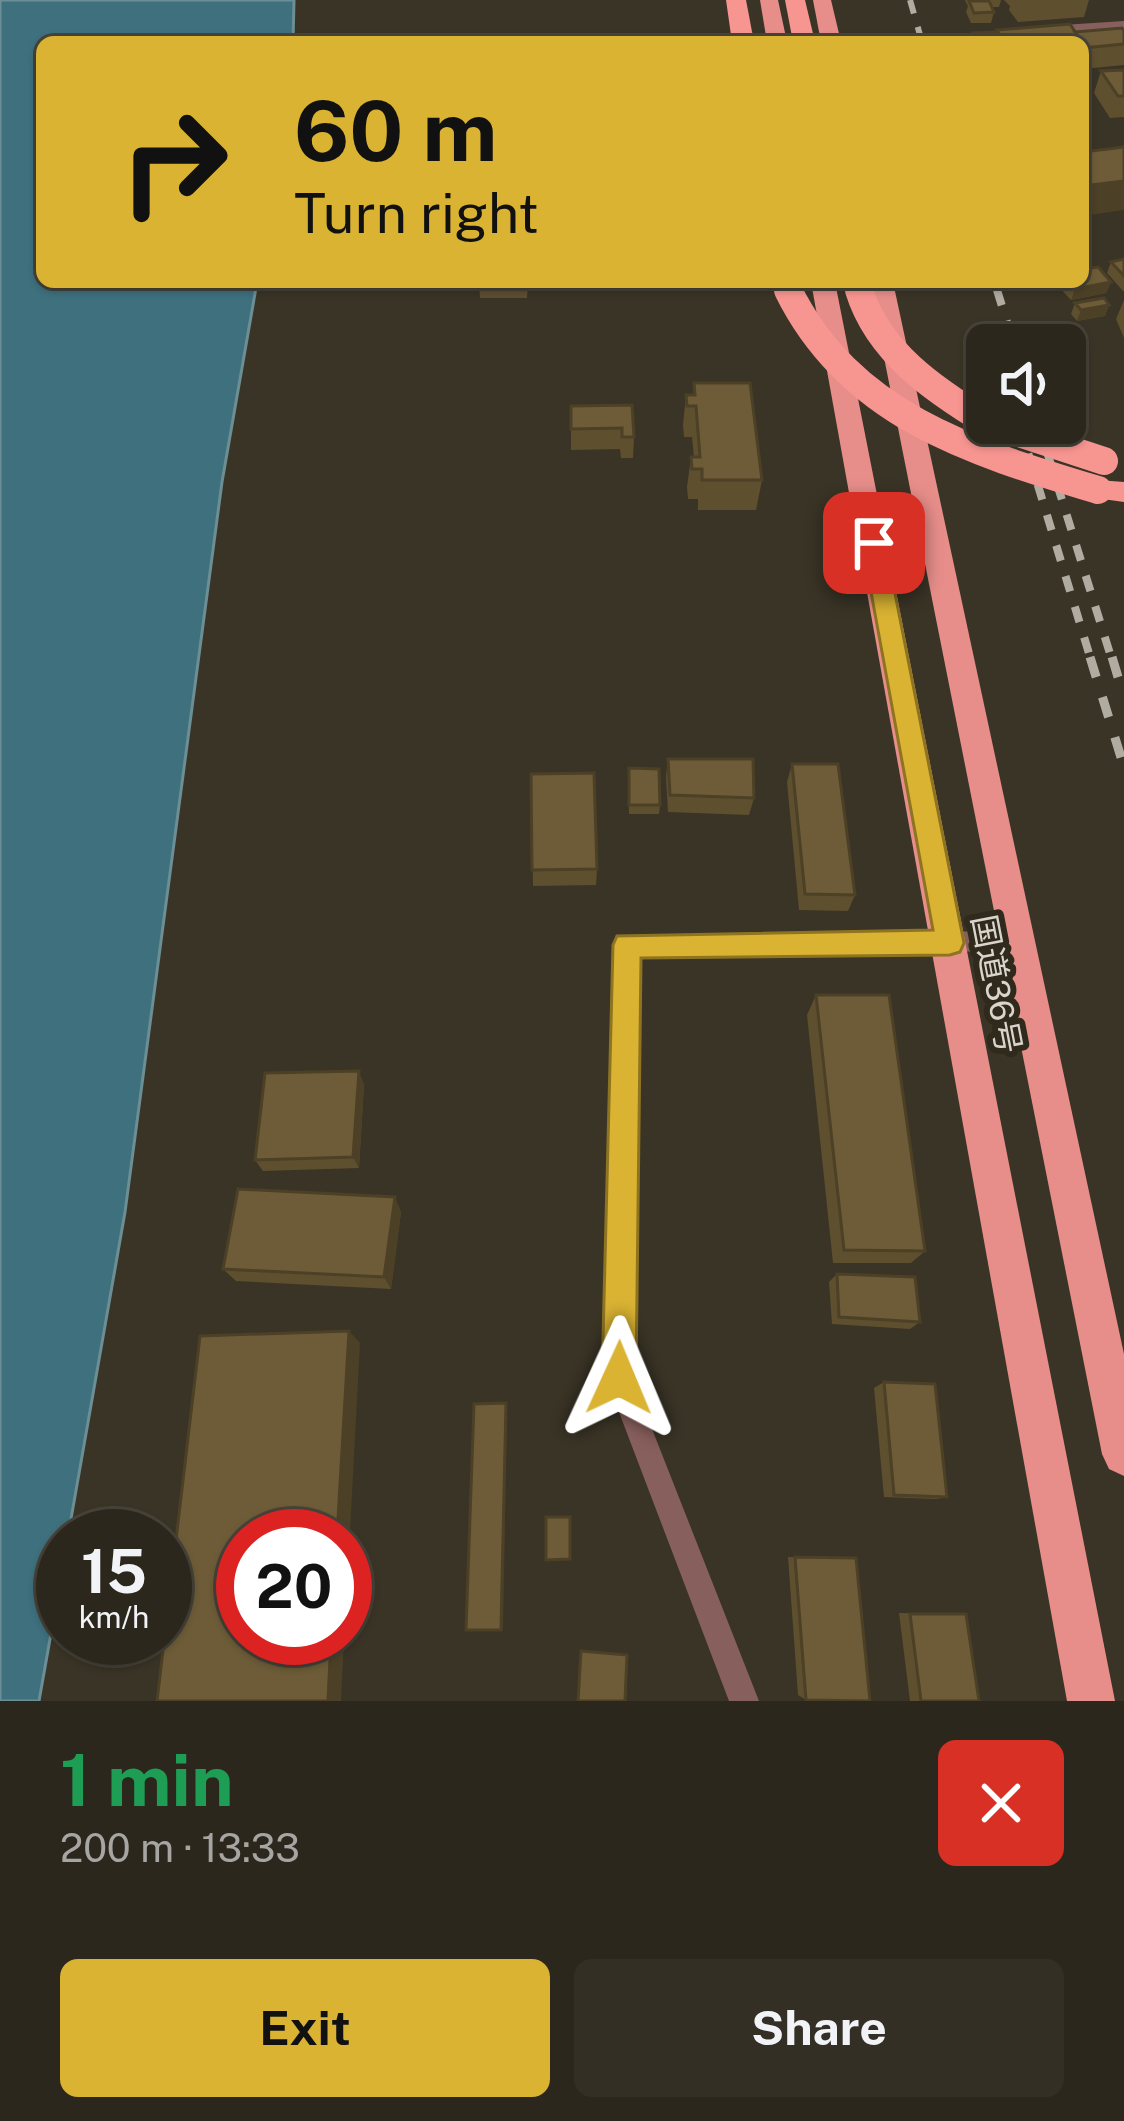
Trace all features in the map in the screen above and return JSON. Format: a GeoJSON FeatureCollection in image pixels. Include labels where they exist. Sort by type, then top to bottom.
{"type":"FeatureCollection","features":[{"type":"Feature","properties":{"kind":"highway"},"geometry":{"type":"LineString","coordinates":[[736,0],[741,36]]}},
{"type":"Feature","properties":{"kind":"highway"},"geometry":{"type":"LineString","coordinates":[[769,0],[776,36]]}},
{"type":"Feature","properties":{"kind":"highway"},"geometry":{"type":"LineString","coordinates":[[795,0],[803,36]]}},
{"type":"Feature","properties":{"kind":"highway"},"geometry":{"type":"LineString","coordinates":[[822,0],[830,36]]}},
{"type":"Feature","properties":{"kind":"highway"},"geometry":{"type":"LineString","coordinates":[[786,288],[823,347],[890,410],[993,458],[1113,477]]}},
{"type":"Feature","properties":{"kind":"highway","name":"国道36号"},"geometry":{"type":"LineString","coordinates":[[825,288],[1091,1701]]}},
{"type":"Feature","properties":{"kind":"highway"},"geometry":{"type":"LineString","coordinates":[[859,288],[876,327],[915,372],[966,408]]}},
{"type":"Feature","properties":{"kind":"highway","name":"国道36号"},"geometry":{"type":"LineString","coordinates":[[881,288],[1124,1454]]}},
{"type":"Feature","properties":{"kind":"highway"},"geometry":{"type":"LineString","coordinates":[[1037,444],[1113,477]]}},
{"type":"Feature","properties":{"kind":"lane"},"geometry":{"type":"LineString","coordinates":[[1040,31],[1124,25]]}},
{"type":"Feature","properties":{"kind":"lane"},"geometry":{"type":"LineString","coordinates":[[744,1701],[619,1378],[627,945],[1018,941]]}},
{"type":"Feature","properties":{"kind":"water"},"geometry":{"type":"Polygon","coordinates":[[[0,0],[294,0],[293,36],[36,36],[36,288],[256,288],[222,482],[125,1212],[73,1509],[36,1509],[36,1665],[45,1665],[39,1701],[0,1701],[0,0]]]}},
{"type":"Feature","properties":{"kind":"building"},"geometry":{"type":"Polygon","coordinates":[[[969,1],[989,1],[994,12],[974,13],[969,1]]]}},
{"type":"Feature","properties":{"kind":"building"},"geometry":{"type":"Polygon","coordinates":[[[1070,24],[1078,36],[1000,36],[997,30],[1070,24]]]}},
{"type":"Feature","properties":{"kind":"building"},"geometry":{"type":"Polygon","coordinates":[[[1122,28],[1124,44],[1089,47],[1089,36],[1075,32],[1122,28]]]}},
{"type":"Feature","properties":{"kind":"building"},"geometry":{"type":"Polygon","coordinates":[[[1124,70],[1124,96],[1118,96],[1101,71],[1124,70]]]}},
{"type":"Feature","properties":{"kind":"building"},"geometry":{"type":"Polygon","coordinates":[[[1124,147],[1124,181],[1089,185],[1089,151],[1124,147]]]}},
{"type":"Feature","properties":{"kind":"building"},"geometry":{"type":"Polygon","coordinates":[[[1124,259],[1124,276],[1111,262],[1124,259]]]}},
{"type":"Feature","properties":{"kind":"building"},"geometry":{"type":"Polygon","coordinates":[[[1098,267],[1111,282],[1089,286],[1089,268],[1098,267]]]}},
{"type":"Feature","properties":{"kind":"building"},"geometry":{"type":"Polygon","coordinates":[[[1104,298],[1109,305],[1081,310],[1075,303],[1104,298]]]}},
{"type":"Feature","properties":{"kind":"building"},"geometry":{"type":"Polygon","coordinates":[[[694,383],[750,383],[762,480],[702,480],[702,469],[692,469],[691,457],[700,457],[696,406],[687,406],[686,395],[695,395],[694,383]]]}},
{"type":"Feature","properties":{"kind":"building"},"geometry":{"type":"Polygon","coordinates":[[[632,405],[634,437],[622,437],[622,428],[571,429],[571,406],[632,405]]]}},
{"type":"Feature","properties":{"kind":"building"},"geometry":{"type":"Polygon","coordinates":[[[668,759],[753,759],[754,798],[670,795],[668,759]]]}},
{"type":"Feature","properties":{"kind":"building"},"geometry":{"type":"Polygon","coordinates":[[[792,764],[838,764],[855,895],[805,894],[792,764]]]}},
{"type":"Feature","properties":{"kind":"building"},"geometry":{"type":"Polygon","coordinates":[[[629,768],[659,769],[660,805],[629,805],[629,768]]]}},
{"type":"Feature","properties":{"kind":"building"},"geometry":{"type":"Polygon","coordinates":[[[594,773],[597,869],[532,870],[531,774],[594,773]]]}},
{"type":"Feature","properties":{"kind":"building"},"geometry":{"type":"Polygon","coordinates":[[[816,995],[889,995],[925,1251],[844,1250],[816,995]]]}},
{"type":"Feature","properties":{"kind":"building"},"geometry":{"type":"Polygon","coordinates":[[[359,1071],[353,1157],[255,1160],[265,1073],[359,1071]]]}},
{"type":"Feature","properties":{"kind":"building"},"geometry":{"type":"Polygon","coordinates":[[[238,1189],[395,1197],[384,1277],[223,1269],[238,1189]]]}},
{"type":"Feature","properties":{"kind":"building"},"geometry":{"type":"Polygon","coordinates":[[[837,1274],[915,1277],[920,1322],[839,1317],[837,1274]]]}},
{"type":"Feature","properties":{"kind":"building"},"geometry":{"type":"Polygon","coordinates":[[[349,1331],[339,1509],[216,1509],[216,1665],[330,1665],[328,1701],[157,1701],[161,1665],[192,1665],[192,1509],[180,1509],[200,1336],[349,1331]]]}},
{"type":"Feature","properties":{"kind":"building"},"geometry":{"type":"Polygon","coordinates":[[[884,1382],[935,1384],[947,1497],[894,1495],[884,1382]]]}},
{"type":"Feature","properties":{"kind":"building"},"geometry":{"type":"Polygon","coordinates":[[[506,1403],[501,1630],[466,1630],[474,1404],[506,1403]]]}},
{"type":"Feature","properties":{"kind":"building"},"geometry":{"type":"Polygon","coordinates":[[[546,1517],[570,1517],[570,1559],[546,1560],[546,1517]]]}},
{"type":"Feature","properties":{"kind":"building"},"geometry":{"type":"Polygon","coordinates":[[[795,1557],[856,1558],[870,1701],[806,1700],[795,1557]]]}},
{"type":"Feature","properties":{"kind":"building"},"geometry":{"type":"Polygon","coordinates":[[[910,1614],[966,1614],[979,1701],[921,1701],[910,1614]]]}},
{"type":"Feature","properties":{"kind":"building"},"geometry":{"type":"Polygon","coordinates":[[[581,1651],[627,1655],[625,1701],[578,1701],[581,1651]]]}},
{"type":"Feature","properties":{"kind":"railway"},"geometry":{"type":"LineString","coordinates":[[910,0],[920,36]]}},
{"type":"Feature","properties":{"kind":"railway"},"geometry":{"type":"LineString","coordinates":[[997,288],[998,293]]}},
{"type":"Feature","properties":{"kind":"railway"},"geometry":{"type":"LineString","coordinates":[[997,290],[1008,324]]}},
{"type":"Feature","properties":{"kind":"railway"},"geometry":{"type":"LineString","coordinates":[[1025,444],[1091,660]]}},
{"type":"Feature","properties":{"kind":"railway"},"geometry":{"type":"LineString","coordinates":[[1045,444],[1112,660]]}},
{"type":"Feature","properties":{"kind":"railway"},"geometry":{"type":"LineString","coordinates":[[1090,657],[1124,767]]}},
{"type":"Feature","properties":{"kind":"railway"},"geometry":{"type":"LineString","coordinates":[[1112,657],[1124,697]]}},
{"type":"Feature","properties":{"kind":"route"},"geometry":{"type":"LineString","coordinates":[[619,1378],[627,945],[950,943],[874,543]]}}]}
